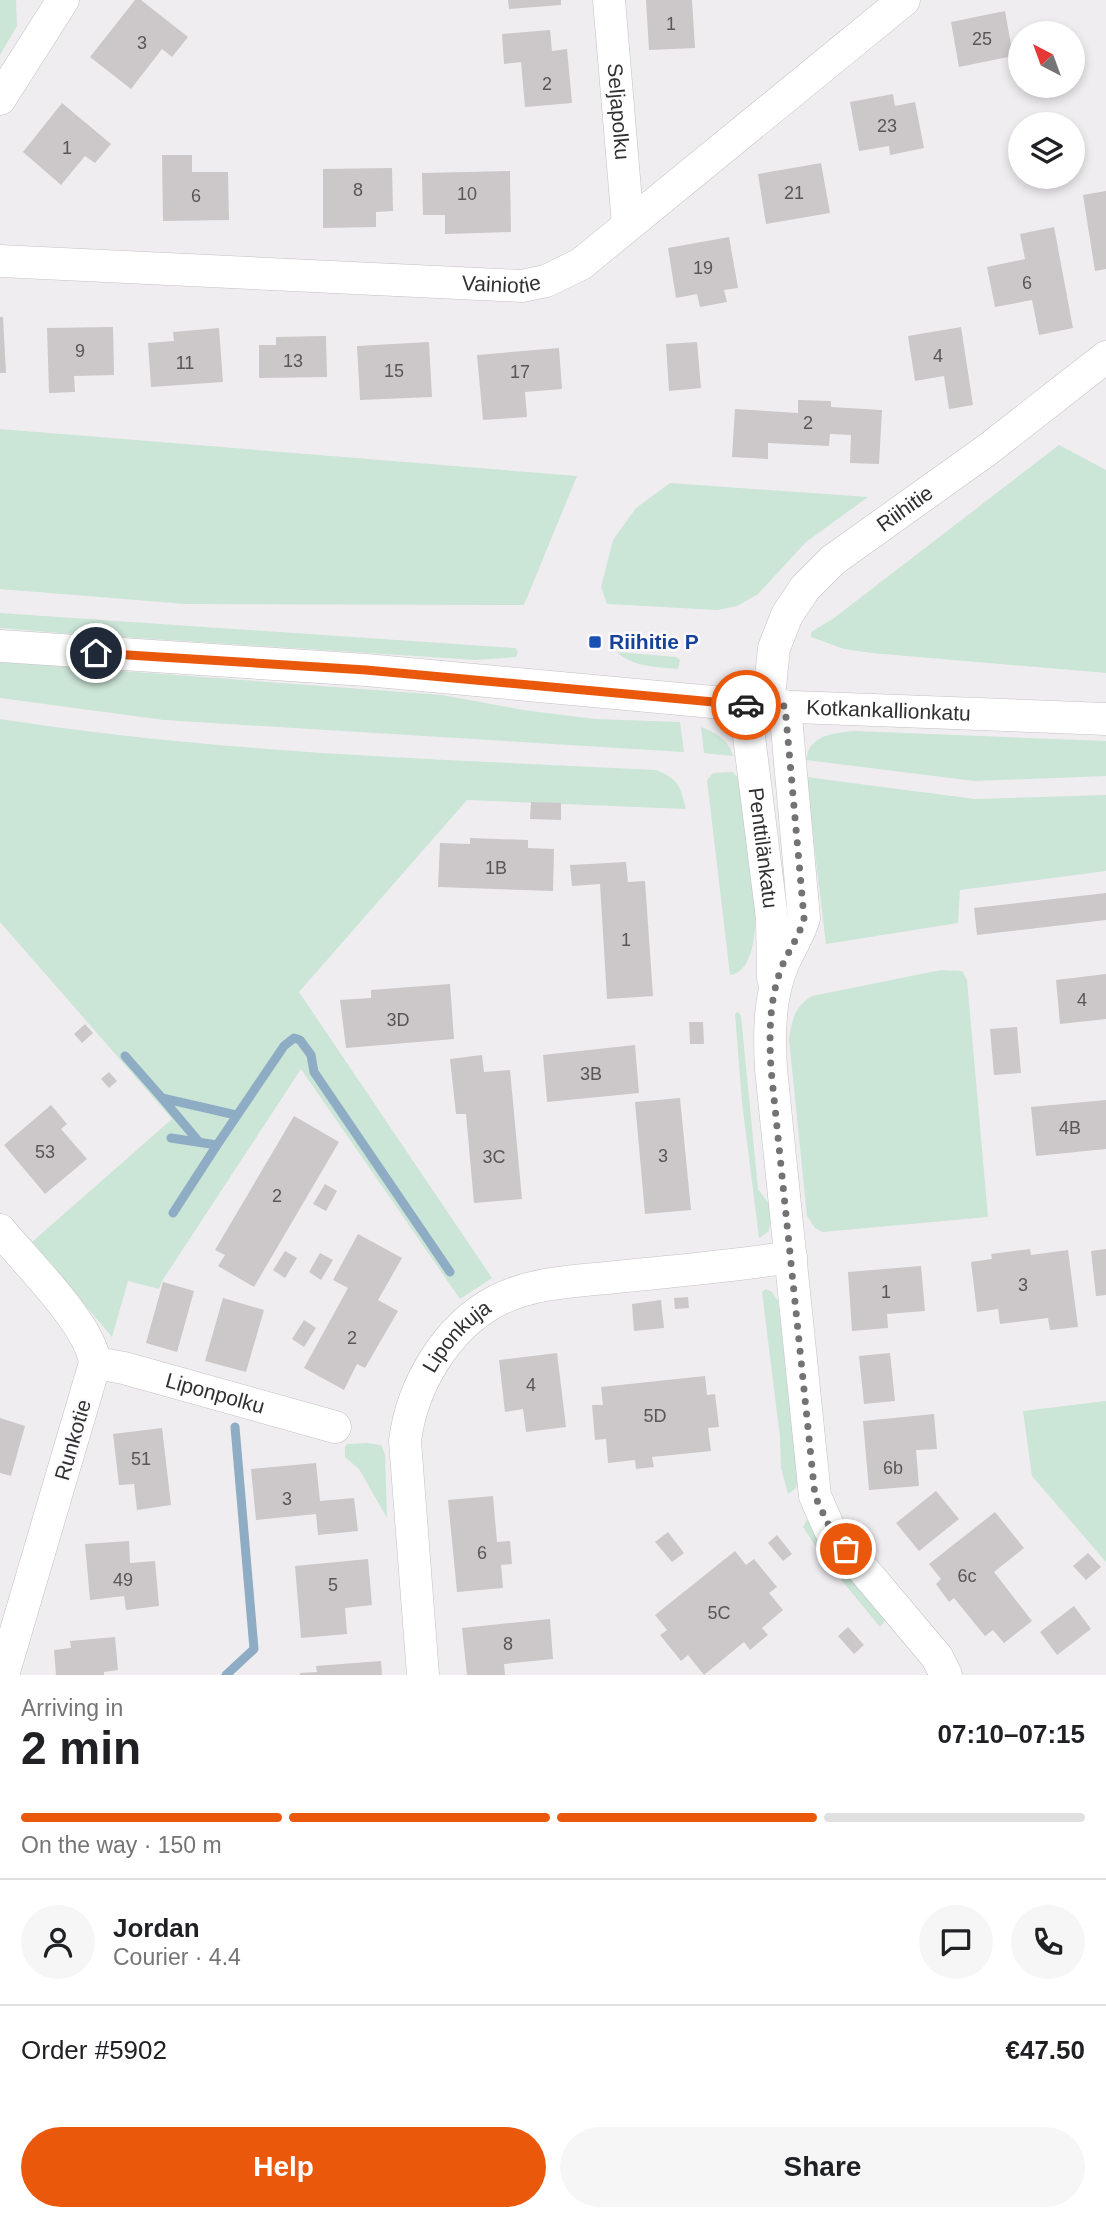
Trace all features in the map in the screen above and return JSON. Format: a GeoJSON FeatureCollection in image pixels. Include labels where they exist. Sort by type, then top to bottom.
{"type":"FeatureCollection","features":[{"type":"Feature","properties":{"kind":"street"},"geometry":{"type":"LineString","coordinates":[[0,99],[64,0]]}},
{"type":"Feature","properties":{"kind":"street","name":"Seljapolku"},"geometry":{"type":"LineString","coordinates":[[609,0],[628,225]]}},
{"type":"Feature","properties":{"kind":"street","name":"Vainiotie"},"geometry":{"type":"LineString","coordinates":[[0,261],[522,286],[546,281],[582,264],[904,0]]}},
{"type":"Feature","properties":{"kind":"street","name":"Riihitie"},"geometry":{"type":"LineString","coordinates":[[766,706],[774,648],[788,615],[805,588],[833,561],[987,450],[1106,357]]}},
{"type":"Feature","properties":{"kind":"street","name":"Kotkankallionkatu"},"geometry":{"type":"LineString","coordinates":[[0,646],[366,670],[766,706],[1106,719]]}},
{"type":"Feature","properties":{"kind":"street","name":"Penttilänkatu"},"geometry":{"type":"LineString","coordinates":[[766,706],[772,968],[779,977],[769,1035],[771,1069],[815,1496],[831,1530],[937,1657],[946,1675]]}},
{"type":"Feature","properties":{"kind":"street"},"geometry":{"type":"LineString","coordinates":[[0,1230],[80,1325],[89,1340],[95,1363]]}},
{"type":"Feature","properties":{"kind":"street","name":"Liponkuja"},"geometry":{"type":"LineString","coordinates":[[423,1675],[405,1441],[408,1417],[416,1394],[456,1332],[477,1312],[525,1289],[791,1257]]}},
{"type":"Feature","properties":{"kind":"street","name":"Liponpolku"},"geometry":{"type":"LineString","coordinates":[[95,1363],[124,1368],[335,1427]]}},
{"type":"Feature","properties":{"kind":"street","name":"Runkotie"},"geometry":{"type":"LineString","coordinates":[[3,1675],[95,1363]]}},
{"type":"Feature","properties":{"kind":"green space"},"geometry":{"type":"Polygon","coordinates":[[[0,0],[16,0],[17,26],[0,55],[0,0]]]}},
{"type":"Feature","properties":{"kind":"green space"},"geometry":{"type":"Polygon","coordinates":[[[0,429],[577,476],[524,605],[186,604],[0,589],[0,429]]]}},
{"type":"Feature","properties":{"kind":"green space"},"geometry":{"type":"Polygon","coordinates":[[[1059,445],[1106,470],[1106,673],[872,653],[844,649],[811,637],[811,632],[834,618],[1059,445]]]}},
{"type":"Feature","properties":{"kind":"green space"},"geometry":{"type":"Polygon","coordinates":[[[670,483],[868,497],[806,542],[758,594],[737,606],[718,610],[607,604],[601,587],[613,540],[636,508],[670,483]]]}},
{"type":"Feature","properties":{"kind":"green space"},"geometry":{"type":"Polygon","coordinates":[[[0,613],[515,648],[518,652],[516,657],[476,660],[61,633],[0,628],[0,613]]]}},
{"type":"Feature","properties":{"kind":"green space"},"geometry":{"type":"Polygon","coordinates":[[[617,652],[676,657],[680,660],[678,669],[654,667],[630,661],[617,652]]]}},
{"type":"Feature","properties":{"kind":"green space"},"geometry":{"type":"Polygon","coordinates":[[[0,662],[442,695],[523,710],[595,719],[680,722],[684,752],[164,720],[0,698],[0,662]]]}},
{"type":"Feature","properties":{"kind":"green space"},"geometry":{"type":"Polygon","coordinates":[[[0,719],[82,731],[245,747],[656,770],[674,780],[680,789],[686,809],[467,800],[299,992],[492,1278],[460,1299],[301,1069],[159,1289],[128,1281],[112,1337],[32,1242],[172,1119],[0,922],[0,719]]]}},
{"type":"Feature","properties":{"kind":"green space"},"geometry":{"type":"Polygon","coordinates":[[[701,727],[721,737],[733,756],[704,753],[701,727]]]}},
{"type":"Feature","properties":{"kind":"green space"},"geometry":{"type":"Polygon","coordinates":[[[855,731],[1106,741],[1106,776],[974,781],[806,760],[812,745],[824,736],[855,731]]]}},
{"type":"Feature","properties":{"kind":"green space"},"geometry":{"type":"Polygon","coordinates":[[[732,772],[742,781],[752,855],[756,920],[752,947],[744,966],[730,975],[707,780],[713,773],[732,772]]]}},
{"type":"Feature","properties":{"kind":"green space"},"geometry":{"type":"Polygon","coordinates":[[[806,777],[975,799],[1106,795],[1106,871],[960,890],[958,923],[826,944],[806,777]]]}},
{"type":"Feature","properties":{"kind":"green space"},"geometry":{"type":"Polygon","coordinates":[[[941,970],[962,971],[967,980],[988,1217],[822,1232],[815,1228],[807,1216],[789,1039],[795,1014],[812,996],[941,970]]]}},
{"type":"Feature","properties":{"kind":"green space"},"geometry":{"type":"Polygon","coordinates":[[[738,1012],[741,1016],[758,1189],[772,1208],[769,1231],[759,1238],[742,1102],[735,1014],[738,1012]]]}},
{"type":"Feature","properties":{"kind":"green space"},"geometry":{"type":"Polygon","coordinates":[[[766,1289],[772,1292],[778,1301],[798,1478],[796,1488],[788,1494],[781,1468],[780,1437],[762,1292],[766,1289]]]}},
{"type":"Feature","properties":{"kind":"green space"},"geometry":{"type":"Polygon","coordinates":[[[1106,1401],[1106,1562],[1032,1476],[1023,1411],[1106,1401]]]}},
{"type":"Feature","properties":{"kind":"green space"},"geometry":{"type":"Polygon","coordinates":[[[347,1444],[381,1445],[385,1454],[387,1518],[359,1469],[345,1457],[347,1444]]]}},
{"type":"Feature","properties":{"kind":"green space"},"geometry":{"type":"Polygon","coordinates":[[[807,1520],[811,1520],[882,1613],[885,1621],[880,1627],[824,1559],[803,1527],[807,1520]]]}},
{"type":"Feature","properties":{"kind":"building"},"geometry":{"type":"Polygon","coordinates":[[[135,0],[141,0],[188,37],[172,57],[162,49],[131,89],[90,57],[135,0]]]}},
{"type":"Feature","properties":{"kind":"building"},"geometry":{"type":"Polygon","coordinates":[[[508,0],[561,0],[561,5],[509,9],[508,0]]]}},
{"type":"Feature","properties":{"kind":"building"},"geometry":{"type":"Polygon","coordinates":[[[646,0],[692,0],[695,48],[649,50],[646,0]]]}},
{"type":"Feature","properties":{"kind":"building"},"geometry":{"type":"Polygon","coordinates":[[[1005,11],[1008,57],[959,67],[951,22],[1005,11]]]}},
{"type":"Feature","properties":{"kind":"building"},"geometry":{"type":"Polygon","coordinates":[[[550,30],[552,51],[567,49],[572,103],[525,107],[521,62],[504,64],[502,34],[550,30]]]}},
{"type":"Feature","properties":{"kind":"building"},"geometry":{"type":"Polygon","coordinates":[[[893,94],[895,106],[915,102],[924,148],[890,155],[889,146],[859,151],[850,102],[893,94]]]}},
{"type":"Feature","properties":{"kind":"building"},"geometry":{"type":"Polygon","coordinates":[[[62,103],[111,144],[95,163],[85,156],[61,185],[23,152],[62,103]]]}},
{"type":"Feature","properties":{"kind":"building"},"geometry":{"type":"Polygon","coordinates":[[[162,155],[192,155],[192,172],[228,172],[229,220],[163,221],[162,155]]]}},
{"type":"Feature","properties":{"kind":"building"},"geometry":{"type":"Polygon","coordinates":[[[821,163],[830,213],[766,224],[758,174],[821,163]]]}},
{"type":"Feature","properties":{"kind":"building"},"geometry":{"type":"Polygon","coordinates":[[[392,168],[393,211],[376,212],[376,227],[323,228],[323,169],[392,168]]]}},
{"type":"Feature","properties":{"kind":"building"},"geometry":{"type":"Polygon","coordinates":[[[510,171],[511,232],[445,234],[445,215],[423,215],[422,173],[510,171]]]}},
{"type":"Feature","properties":{"kind":"building"},"geometry":{"type":"Polygon","coordinates":[[[1106,191],[1106,269],[1095,271],[1083,195],[1106,191]]]}},
{"type":"Feature","properties":{"kind":"building"},"geometry":{"type":"Polygon","coordinates":[[[1054,227],[1073,328],[1039,335],[1032,300],[995,307],[987,267],[1025,259],[1020,234],[1054,227]]]}},
{"type":"Feature","properties":{"kind":"building"},"geometry":{"type":"Polygon","coordinates":[[[729,237],[738,288],[724,290],[727,302],[700,307],[697,294],[676,298],[668,248],[729,237]]]}},
{"type":"Feature","properties":{"kind":"building"},"geometry":{"type":"Polygon","coordinates":[[[0,317],[3,317],[6,373],[0,373],[0,317]]]}},
{"type":"Feature","properties":{"kind":"building"},"geometry":{"type":"Polygon","coordinates":[[[113,327],[114,375],[74,376],[75,392],[49,393],[47,328],[113,327]]]}},
{"type":"Feature","properties":{"kind":"building"},"geometry":{"type":"Polygon","coordinates":[[[961,327],[973,405],[949,409],[944,376],[915,381],[908,336],[961,327]]]}},
{"type":"Feature","properties":{"kind":"building"},"geometry":{"type":"Polygon","coordinates":[[[219,328],[223,382],[151,387],[148,343],[174,341],[173,332],[219,328]]]}},
{"type":"Feature","properties":{"kind":"building"},"geometry":{"type":"Polygon","coordinates":[[[326,336],[327,377],[259,378],[259,345],[276,345],[276,337],[326,336]]]}},
{"type":"Feature","properties":{"kind":"building"},"geometry":{"type":"Polygon","coordinates":[[[429,342],[432,397],[360,400],[357,346],[429,342]]]}},
{"type":"Feature","properties":{"kind":"building"},"geometry":{"type":"Polygon","coordinates":[[[697,342],[701,388],[669,391],[666,344],[697,342]]]}},
{"type":"Feature","properties":{"kind":"building"},"geometry":{"type":"Polygon","coordinates":[[[559,348],[562,389],[525,392],[527,417],[483,420],[477,355],[559,348]]]}},
{"type":"Feature","properties":{"kind":"building"},"geometry":{"type":"Polygon","coordinates":[[[798,400],[831,401],[831,407],[882,410],[879,464],[850,463],[851,435],[830,434],[829,446],[768,443],[768,459],[732,457],[735,409],[798,413],[798,400]]]}},
{"type":"Feature","properties":{"kind":"building"},"geometry":{"type":"Polygon","coordinates":[[[531,802],[561,803],[561,820],[530,819],[531,802]]]}},
{"type":"Feature","properties":{"kind":"building"},"geometry":{"type":"Polygon","coordinates":[[[470,838],[528,840],[528,848],[554,849],[553,891],[438,887],[440,843],[470,844],[470,838]]]}},
{"type":"Feature","properties":{"kind":"building"},"geometry":{"type":"Polygon","coordinates":[[[626,862],[628,882],[645,881],[653,996],[607,999],[600,884],[572,886],[570,865],[626,862]]]}},
{"type":"Feature","properties":{"kind":"building"},"geometry":{"type":"Polygon","coordinates":[[[1106,893],[1106,920],[977,935],[974,908],[1106,893]]]}},
{"type":"Feature","properties":{"kind":"building"},"geometry":{"type":"Polygon","coordinates":[[[1106,974],[1106,1019],[1060,1024],[1056,980],[1106,974]]]}},
{"type":"Feature","properties":{"kind":"building"},"geometry":{"type":"Polygon","coordinates":[[[450,984],[454,1039],[346,1048],[340,1000],[371,998],[371,990],[450,984]]]}},
{"type":"Feature","properties":{"kind":"building"},"geometry":{"type":"Polygon","coordinates":[[[689,1022],[703,1022],[704,1044],[690,1044],[689,1022]]]}},
{"type":"Feature","properties":{"kind":"building"},"geometry":{"type":"Polygon","coordinates":[[[85,1024],[93,1033],[82,1043],[74,1034],[85,1024]]]}},
{"type":"Feature","properties":{"kind":"building"},"geometry":{"type":"Polygon","coordinates":[[[1017,1027],[1021,1073],[994,1075],[990,1029],[1017,1027]]]}},
{"type":"Feature","properties":{"kind":"building"},"geometry":{"type":"Polygon","coordinates":[[[635,1045],[639,1093],[547,1102],[543,1055],[635,1045]]]}},
{"type":"Feature","properties":{"kind":"building"},"geometry":{"type":"Polygon","coordinates":[[[482,1055],[484,1072],[510,1070],[522,1199],[474,1203],[466,1114],[456,1114],[450,1059],[482,1055]]]}},
{"type":"Feature","properties":{"kind":"building"},"geometry":{"type":"Polygon","coordinates":[[[109,1072],[117,1081],[109,1088],[101,1079],[109,1072]]]}},
{"type":"Feature","properties":{"kind":"building"},"geometry":{"type":"Polygon","coordinates":[[[680,1098],[691,1210],[645,1214],[635,1102],[680,1098]]]}},
{"type":"Feature","properties":{"kind":"building"},"geometry":{"type":"Polygon","coordinates":[[[1106,1100],[1106,1149],[1036,1156],[1031,1107],[1106,1100]]]}},
{"type":"Feature","properties":{"kind":"building"},"geometry":{"type":"Polygon","coordinates":[[[51,1105],[67,1124],[61,1129],[87,1159],[45,1194],[4,1145],[51,1105]]]}},
{"type":"Feature","properties":{"kind":"building"},"geometry":{"type":"Polygon","coordinates":[[[294,1116],[339,1142],[254,1287],[218,1266],[225,1255],[215,1250],[294,1116]]]}},
{"type":"Feature","properties":{"kind":"building"},"geometry":{"type":"Polygon","coordinates":[[[325,1184],[337,1191],[326,1211],[313,1204],[325,1184]]]}},
{"type":"Feature","properties":{"kind":"building"},"geometry":{"type":"Polygon","coordinates":[[[358,1234],[402,1258],[378,1300],[398,1311],[365,1368],[357,1364],[344,1390],[304,1368],[348,1288],[333,1280],[358,1234]]]}},
{"type":"Feature","properties":{"kind":"building"},"geometry":{"type":"Polygon","coordinates":[[[1030,1249],[1031,1255],[1068,1250],[1078,1327],[1050,1330],[1048,1318],[1000,1324],[998,1309],[977,1312],[971,1262],[992,1259],[991,1254],[1030,1249]]]}},
{"type":"Feature","properties":{"kind":"building"},"geometry":{"type":"Polygon","coordinates":[[[1106,1249],[1106,1295],[1096,1296],[1091,1251],[1106,1249]]]}},
{"type":"Feature","properties":{"kind":"building"},"geometry":{"type":"Polygon","coordinates":[[[285,1251],[297,1258],[285,1278],[273,1270],[285,1251]]]}},
{"type":"Feature","properties":{"kind":"building"},"geometry":{"type":"Polygon","coordinates":[[[320,1253],[333,1260],[321,1280],[309,1272],[320,1253]]]}},
{"type":"Feature","properties":{"kind":"building"},"geometry":{"type":"Polygon","coordinates":[[[921,1266],[925,1311],[887,1314],[888,1328],[852,1331],[848,1272],[921,1266]]]}},
{"type":"Feature","properties":{"kind":"building"},"geometry":{"type":"Polygon","coordinates":[[[163,1282],[194,1291],[177,1352],[146,1343],[163,1282]]]}},
{"type":"Feature","properties":{"kind":"building"},"geometry":{"type":"Polygon","coordinates":[[[688,1297],[689,1308],[675,1309],[674,1298],[688,1297]]]}},
{"type":"Feature","properties":{"kind":"building"},"geometry":{"type":"Polygon","coordinates":[[[223,1298],[264,1310],[246,1372],[205,1361],[223,1298]]]}},
{"type":"Feature","properties":{"kind":"building"},"geometry":{"type":"Polygon","coordinates":[[[661,1300],[664,1328],[634,1331],[632,1304],[661,1300]]]}},
{"type":"Feature","properties":{"kind":"building"},"geometry":{"type":"Polygon","coordinates":[[[304,1320],[316,1328],[304,1347],[292,1339],[304,1320]]]}},
{"type":"Feature","properties":{"kind":"building"},"geometry":{"type":"Polygon","coordinates":[[[557,1353],[566,1427],[526,1432],[523,1409],[505,1412],[499,1360],[557,1353]]]}},
{"type":"Feature","properties":{"kind":"building"},"geometry":{"type":"Polygon","coordinates":[[[890,1353],[895,1401],[864,1404],[859,1356],[890,1353]]]}},
{"type":"Feature","properties":{"kind":"building"},"geometry":{"type":"Polygon","coordinates":[[[705,1376],[707,1395],[715,1394],[719,1427],[708,1428],[711,1451],[652,1457],[654,1467],[636,1469],[635,1460],[608,1463],[606,1439],[595,1440],[592,1405],[603,1405],[601,1387],[705,1376]]]}},
{"type":"Feature","properties":{"kind":"building"},"geometry":{"type":"Polygon","coordinates":[[[934,1414],[937,1449],[916,1450],[919,1486],[869,1490],[863,1421],[934,1414]]]}},
{"type":"Feature","properties":{"kind":"building"},"geometry":{"type":"Polygon","coordinates":[[[0,1418],[25,1426],[11,1476],[0,1473],[0,1418]]]}},
{"type":"Feature","properties":{"kind":"building"},"geometry":{"type":"Polygon","coordinates":[[[162,1428],[171,1505],[137,1510],[134,1484],[119,1485],[113,1434],[162,1428]]]}},
{"type":"Feature","properties":{"kind":"building"},"geometry":{"type":"Polygon","coordinates":[[[316,1463],[320,1501],[354,1498],[358,1531],[318,1535],[316,1514],[256,1520],[251,1469],[316,1463]]]}},
{"type":"Feature","properties":{"kind":"building"},"geometry":{"type":"Polygon","coordinates":[[[936,1491],[959,1519],[919,1551],[896,1523],[936,1491]]]}},
{"type":"Feature","properties":{"kind":"building"},"geometry":{"type":"Polygon","coordinates":[[[493,1496],[497,1542],[510,1541],[512,1564],[501,1565],[503,1588],[457,1592],[448,1500],[493,1496]]]}},
{"type":"Feature","properties":{"kind":"building"},"geometry":{"type":"Polygon","coordinates":[[[995,1512],[1024,1548],[994,1572],[1032,1621],[1004,1643],[993,1630],[985,1636],[954,1598],[949,1602],[936,1584],[941,1579],[929,1564],[995,1512]]]}},
{"type":"Feature","properties":{"kind":"building"},"geometry":{"type":"Polygon","coordinates":[[[668,1532],[684,1553],[672,1562],[655,1542],[668,1532]]]}},
{"type":"Feature","properties":{"kind":"building"},"geometry":{"type":"Polygon","coordinates":[[[777,1535],[792,1554],[783,1561],[768,1543],[777,1535]]]}},
{"type":"Feature","properties":{"kind":"building"},"geometry":{"type":"Polygon","coordinates":[[[129,1541],[130,1563],[155,1561],[159,1606],[126,1610],[124,1596],[90,1600],[85,1544],[129,1541]]]}},
{"type":"Feature","properties":{"kind":"building"},"geometry":{"type":"Polygon","coordinates":[[[735,1551],[746,1565],[754,1559],[777,1587],[769,1593],[783,1610],[762,1628],[768,1635],[750,1650],[744,1642],[704,1675],[688,1655],[681,1661],[660,1635],[667,1630],[655,1615],[735,1551]]]}},
{"type":"Feature","properties":{"kind":"building"},"geometry":{"type":"Polygon","coordinates":[[[1088,1553],[1101,1567],[1086,1580],[1073,1566],[1088,1553]]]}},
{"type":"Feature","properties":{"kind":"building"},"geometry":{"type":"Polygon","coordinates":[[[368,1559],[372,1605],[345,1608],[347,1634],[301,1638],[295,1566],[368,1559]]]}},
{"type":"Feature","properties":{"kind":"building"},"geometry":{"type":"Polygon","coordinates":[[[1074,1606],[1091,1629],[1057,1655],[1040,1632],[1074,1606]]]}},
{"type":"Feature","properties":{"kind":"building"},"geometry":{"type":"Polygon","coordinates":[[[550,1619],[553,1659],[504,1664],[505,1675],[467,1675],[462,1628],[550,1619]]]}},
{"type":"Feature","properties":{"kind":"building"},"geometry":{"type":"Polygon","coordinates":[[[848,1627],[864,1645],[854,1654],[838,1636],[848,1627]]]}},
{"type":"Feature","properties":{"kind":"building"},"geometry":{"type":"Polygon","coordinates":[[[115,1637],[118,1670],[104,1672],[104,1675],[56,1675],[54,1650],[71,1648],[70,1641],[115,1637]]]}},
{"type":"Feature","properties":{"kind":"building"},"geometry":{"type":"Polygon","coordinates":[[[381,1661],[382,1675],[300,1675],[317,1672],[316,1666],[381,1661]]]}},
{"type":"Feature","properties":{"kind":"waterway"},"geometry":{"type":"LineString","coordinates":[[171,1138],[217,1145],[284,1046],[294,1038],[300,1040],[311,1055],[314,1072],[450,1272]]}},
{"type":"Feature","properties":{"kind":"waterway"},"geometry":{"type":"LineString","coordinates":[[125,1056],[162,1098],[236,1115]]}},
{"type":"Feature","properties":{"kind":"waterway"},"geometry":{"type":"LineString","coordinates":[[162,1098],[199,1142]]}},
{"type":"Feature","properties":{"kind":"waterway"},"geometry":{"type":"LineString","coordinates":[[173,1213],[217,1145]]}},
{"type":"Feature","properties":{"kind":"waterway"},"geometry":{"type":"LineString","coordinates":[[226,1675],[254,1649],[235,1427]]}},
{"type":"Feature","properties":{"kind":"way so far"},"geometry":{"type":"LineString","coordinates":[[746,705],[785,706],[804,918],[801,930],[782,966],[776,988],[769,1035],[771,1069],[815,1496],[831,1530],[846,1549]]}},
{"type":"Feature","properties":{"kind":"place","name":"Riihitie P"},"geometry":{"type":"Point","coordinates":[595,642]}},
{"type":"Feature","properties":{"kind":"route"},"geometry":{"type":"LineString","coordinates":[[96,653],[366,670],[746,705]]}}]}
